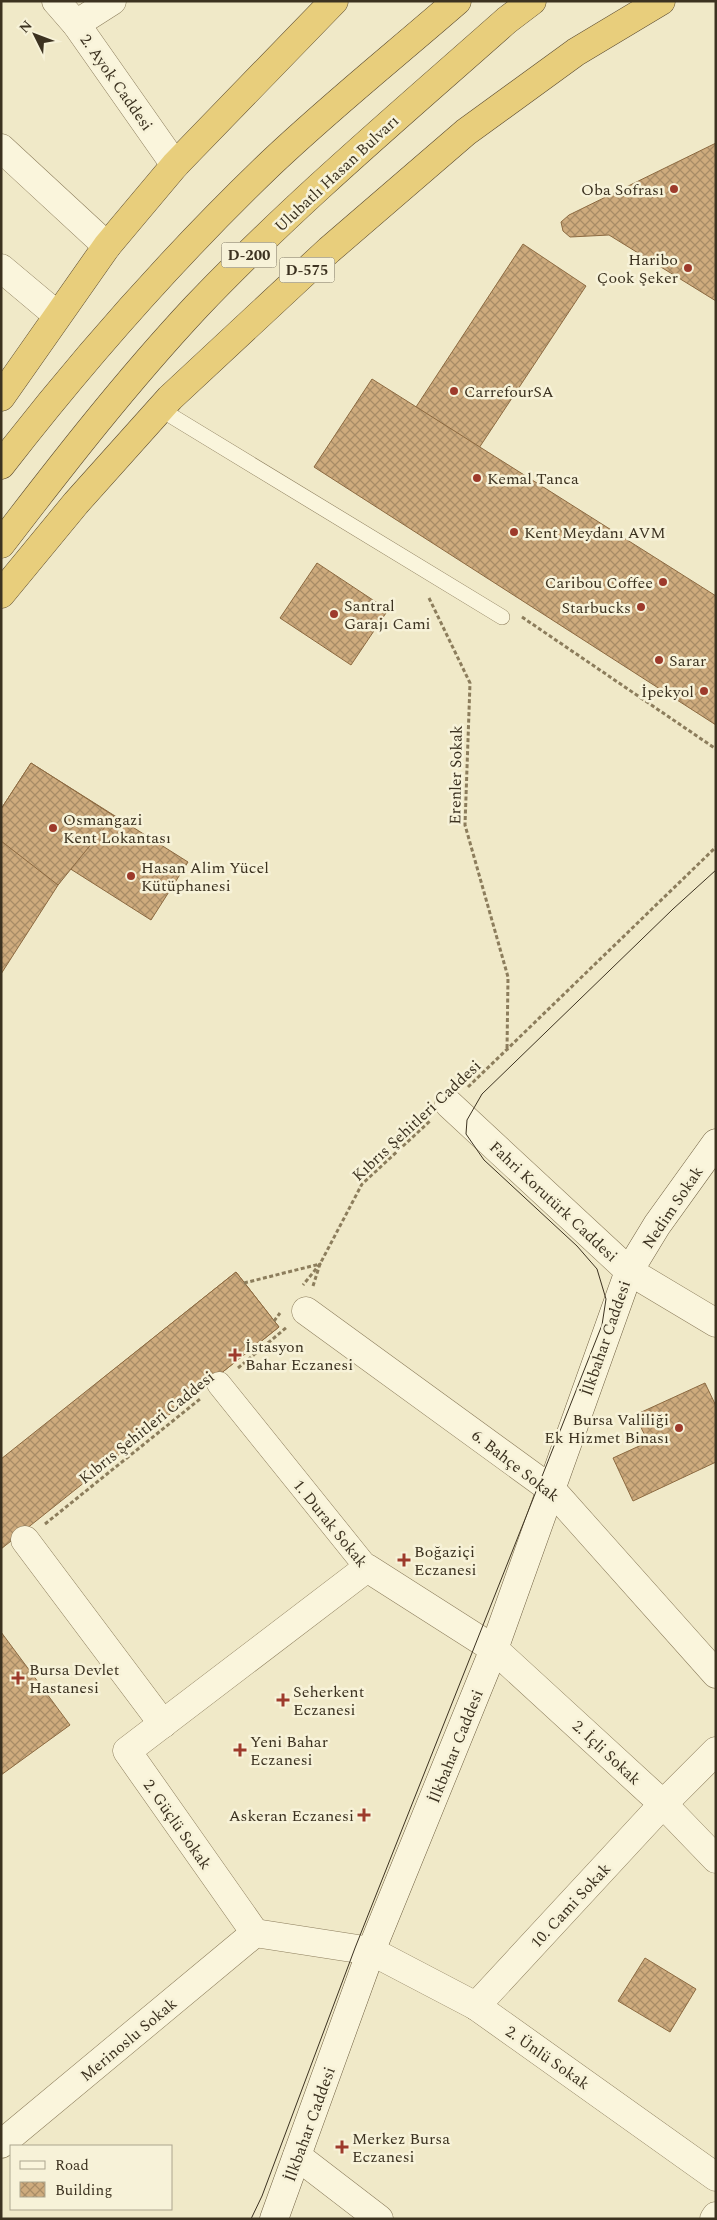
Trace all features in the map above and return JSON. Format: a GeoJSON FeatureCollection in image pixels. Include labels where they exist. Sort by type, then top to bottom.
{"type":"FeatureCollection","features":[{"type":"Feature","properties":{"kind":"highway"},"geometry":{"type":"LineString","coordinates":[[1,397],[107,246],[175,165],[334,1]]}},
{"type":"Feature","properties":{"kind":"highway","name":"D-200"},"geometry":{"type":"LineString","coordinates":[[1,465],[52,399],[155,281],[182,253],[272,162],[457,1]]}},
{"type":"Feature","properties":{"kind":"highway","name":"Ulubatlı Hasan Bulvarı"},"geometry":{"type":"LineString","coordinates":[[1,544],[92,425],[196,307],[307,197],[507,20],[532,1]]}},
{"type":"Feature","properties":{"kind":"highway","name":"D-575"},"geometry":{"type":"LineString","coordinates":[[1,594],[76,503],[160,408],[329,250],[466,132],[576,52],[661,1]]}},
{"type":"Feature","properties":{"kind":"street","name":"2. Ayok Caddesi"},"geometry":{"type":"LineString","coordinates":[[56,1],[76,24],[175,165]]}},
{"type":"Feature","properties":{"kind":"street"},"geometry":{"type":"LineString","coordinates":[[76,24],[112,1]]}},
{"type":"Feature","properties":{"kind":"street"},"geometry":{"type":"LineString","coordinates":[[1,148],[107,246]]}},
{"type":"Feature","properties":{"kind":"street"},"geometry":{"type":"LineString","coordinates":[[1,268],[57,315]]}},
{"type":"Feature","properties":{"kind":"street","name":"Fahri Korutürk Caddesi"},"geometry":{"type":"LineString","coordinates":[[449,1104],[629,1271],[716,1323]]}},
{"type":"Feature","properties":{"kind":"street","name":"Nedim Sokak"},"geometry":{"type":"LineString","coordinates":[[629,1271],[657,1225],[716,1143]]}},
{"type":"Feature","properties":{"kind":"street","name":"İlkbahar Caddesi"},"geometry":{"type":"LineString","coordinates":[[274,2219],[371,1951],[494,1649],[629,1271]]}},
{"type":"Feature","properties":{"kind":"street","name":"6. Bahçe Sokak"},"geometry":{"type":"LineString","coordinates":[[296,1303],[552,1490],[716,1674]]}},
{"type":"Feature","properties":{"kind":"street","name":"1. Durak Sokak"},"geometry":{"type":"LineString","coordinates":[[220,1384],[367,1568],[494,1649]]}},
{"type":"Feature","properties":{"kind":"street"},"geometry":{"type":"LineString","coordinates":[[25,1540],[163,1724]]}},
{"type":"Feature","properties":{"kind":"street","name":"2. Güçlü Sokak"},"geometry":{"type":"LineString","coordinates":[[255,1933],[127,1751],[367,1568]]}},
{"type":"Feature","properties":{"kind":"street","name":"2. İçli Sokak"},"geometry":{"type":"LineString","coordinates":[[494,1649],[663,1804],[716,1859]]}},
{"type":"Feature","properties":{"kind":"street","name":"10. Cami Sokak"},"geometry":{"type":"LineString","coordinates":[[476,2006],[663,1804],[716,1751]]}},
{"type":"Feature","properties":{"kind":"street","name":"2. Ünlü Sokak"},"geometry":{"type":"LineString","coordinates":[[255,1933],[371,1951],[476,2006],[716,2177]]}},
{"type":"Feature","properties":{"kind":"street","name":"Merinoslu Sokak"},"geometry":{"type":"LineString","coordinates":[[1,2144],[255,1933]]}},
{"type":"Feature","properties":{"kind":"street"},"geometry":{"type":"LineString","coordinates":[[298,2156],[379,2219]]}},
{"type":"Feature","properties":{"kind":"lane"},"geometry":{"type":"LineString","coordinates":[[160,408],[502,618]]}},
{"type":"Feature","properties":{"kind":"path","name":"Erenler Sokak"},"geometry":{"type":"LineString","coordinates":[[412,563],[470,683],[465,825],[508,977],[507,1051]]}},
{"type":"Feature","properties":{"kind":"path","name":"Kıbrıs Şehitleri Caddesi"},"geometry":{"type":"LineString","coordinates":[[25,1540],[220,1384],[296,1303],[320,1264],[362,1184],[507,1051],[716,847]]}},
{"type":"Feature","properties":{"kind":"path"},"geometry":{"type":"LineString","coordinates":[[244,1282],[320,1264]]}},
{"type":"Feature","properties":{"kind":"path"},"geometry":{"type":"LineString","coordinates":[[274,1321],[296,1303],[320,1264]]}},
{"type":"Feature","properties":{"kind":"building"},"geometry":{"type":"Polygon","coordinates":[[[716,143],[716,301],[609,235],[570,237],[563,231],[561,222],[569,215],[716,143]]]}},
{"type":"Feature","properties":{"kind":"building"},"geometry":{"type":"Polygon","coordinates":[[[523,244],[586,286],[479,448],[416,407],[523,244]]]}},
{"type":"Feature","properties":{"kind":"building","name":"Kent Meydanı AVM"},"geometry":{"type":"Polygon","coordinates":[[[372,379],[716,596],[716,725],[314,467],[372,379]]]}},
{"type":"Feature","properties":{"kind":"building","name":"Santral Garajı Cami"},"geometry":{"type":"Polygon","coordinates":[[[317,563],[388,610],[351,665],[280,618],[317,563]]]}},
{"type":"Feature","properties":{"kind":"building","name":"Hasan Alim Yücel Kütüphanesi"},"geometry":{"type":"Polygon","coordinates":[[[31,763],[188,862],[151,920],[69,868],[1,974],[1,809],[31,763]]]}},
{"type":"Feature","properties":{"kind":"building","name":"Osmangazi Kent Lokantası"},"geometry":{"type":"Polygon","coordinates":[[[31,763],[114,816],[58,885],[1,841],[1,809],[31,763]]]}},
{"type":"Feature","properties":{"kind":"building"},"geometry":{"type":"Polygon","coordinates":[[[236,1272],[279,1327],[140,1438],[97,1383],[236,1272]]]}},
{"type":"Feature","properties":{"kind":"building"},"geometry":{"type":"Polygon","coordinates":[[[236,1272],[279,1327],[1,1549],[1,1459],[236,1272]]]}},
{"type":"Feature","properties":{"kind":"building","name":"Bursa Valiliği Ek Hizmet Binası"},"geometry":{"type":"Polygon","coordinates":[[[705,1383],[716,1406],[716,1462],[633,1501],[613,1458],[648,1442],[635,1415],[705,1383]]]}},
{"type":"Feature","properties":{"kind":"building","name":"Bursa Devlet Hastanesi"},"geometry":{"type":"Polygon","coordinates":[[[1,1632],[70,1725],[1,1775],[1,1632]]]}},
{"type":"Feature","properties":{"kind":"building"},"geometry":{"type":"Polygon","coordinates":[[[645,1958],[696,1989],[670,2032],[618,2001],[645,1958]]]}},
{"type":"Feature","properties":{"kind":"tram line"},"geometry":{"type":"LineString","coordinates":[[251,2219],[262,2196],[355,1948],[602,1325],[606,1299],[597,1269],[577,1246],[484,1160],[466,1134],[467,1120],[482,1094],[673,909],[716,870]]}},
{"type":"Feature","properties":{"kind":"place","name":"Oba Sofrası"},"geometry":{"type":"Point","coordinates":[674,189]}},
{"type":"Feature","properties":{"kind":"place","name":"Haribo Çook Şeker"},"geometry":{"type":"Point","coordinates":[688,268]}},
{"type":"Feature","properties":{"kind":"place","name":"CarrefourSA"},"geometry":{"type":"Point","coordinates":[454,391]}},
{"type":"Feature","properties":{"kind":"place","name":"Kemal Tanca"},"geometry":{"type":"Point","coordinates":[477,478]}},
{"type":"Feature","properties":{"kind":"place","name":"Kent Meydanı AVM"},"geometry":{"type":"Point","coordinates":[514,532]}},
{"type":"Feature","properties":{"kind":"place","name":"Caribou Coffee"},"geometry":{"type":"Point","coordinates":[663,582]}},
{"type":"Feature","properties":{"kind":"place","name":"Starbucks"},"geometry":{"type":"Point","coordinates":[641,607]}},
{"type":"Feature","properties":{"kind":"place","name":"Santral Garajı Cami"},"geometry":{"type":"Point","coordinates":[334,614]}},
{"type":"Feature","properties":{"kind":"place","name":"Sarar"},"geometry":{"type":"Point","coordinates":[659,660]}},
{"type":"Feature","properties":{"kind":"place","name":"İpekyol"},"geometry":{"type":"Point","coordinates":[704,691]}},
{"type":"Feature","properties":{"kind":"place","name":"Osmangazi Kent Lokantası"},"geometry":{"type":"Point","coordinates":[53,828]}},
{"type":"Feature","properties":{"kind":"place","name":"Hasan Alim Yücel Kütüphanesi"},"geometry":{"type":"Point","coordinates":[131,876]}},
{"type":"Feature","properties":{"kind":"place","name":"İstasyon Bahar Eczanesi"},"geometry":{"type":"Point","coordinates":[235,1355]}},
{"type":"Feature","properties":{"kind":"place","name":"Bursa Valiliği Ek Hizmet Binası"},"geometry":{"type":"Point","coordinates":[679,1428]}},
{"type":"Feature","properties":{"kind":"place","name":"Boğaziçi Eczanesi"},"geometry":{"type":"Point","coordinates":[404,1560]}},
{"type":"Feature","properties":{"kind":"place","name":"Bursa Devlet Hastanesi"},"geometry":{"type":"Point","coordinates":[18,1678]}},
{"type":"Feature","properties":{"kind":"place","name":"Seherkent Eczanesi"},"geometry":{"type":"Point","coordinates":[283,1700]}},
{"type":"Feature","properties":{"kind":"place","name":"Yeni Bahar Eczanesi"},"geometry":{"type":"Point","coordinates":[240,1750]}},
{"type":"Feature","properties":{"kind":"place","name":"Askeran Eczanesi"},"geometry":{"type":"Point","coordinates":[364,1815]}},
{"type":"Feature","properties":{"kind":"place","name":"Merkez Bursa Eczanesi"},"geometry":{"type":"Point","coordinates":[342,2147]}}]}
